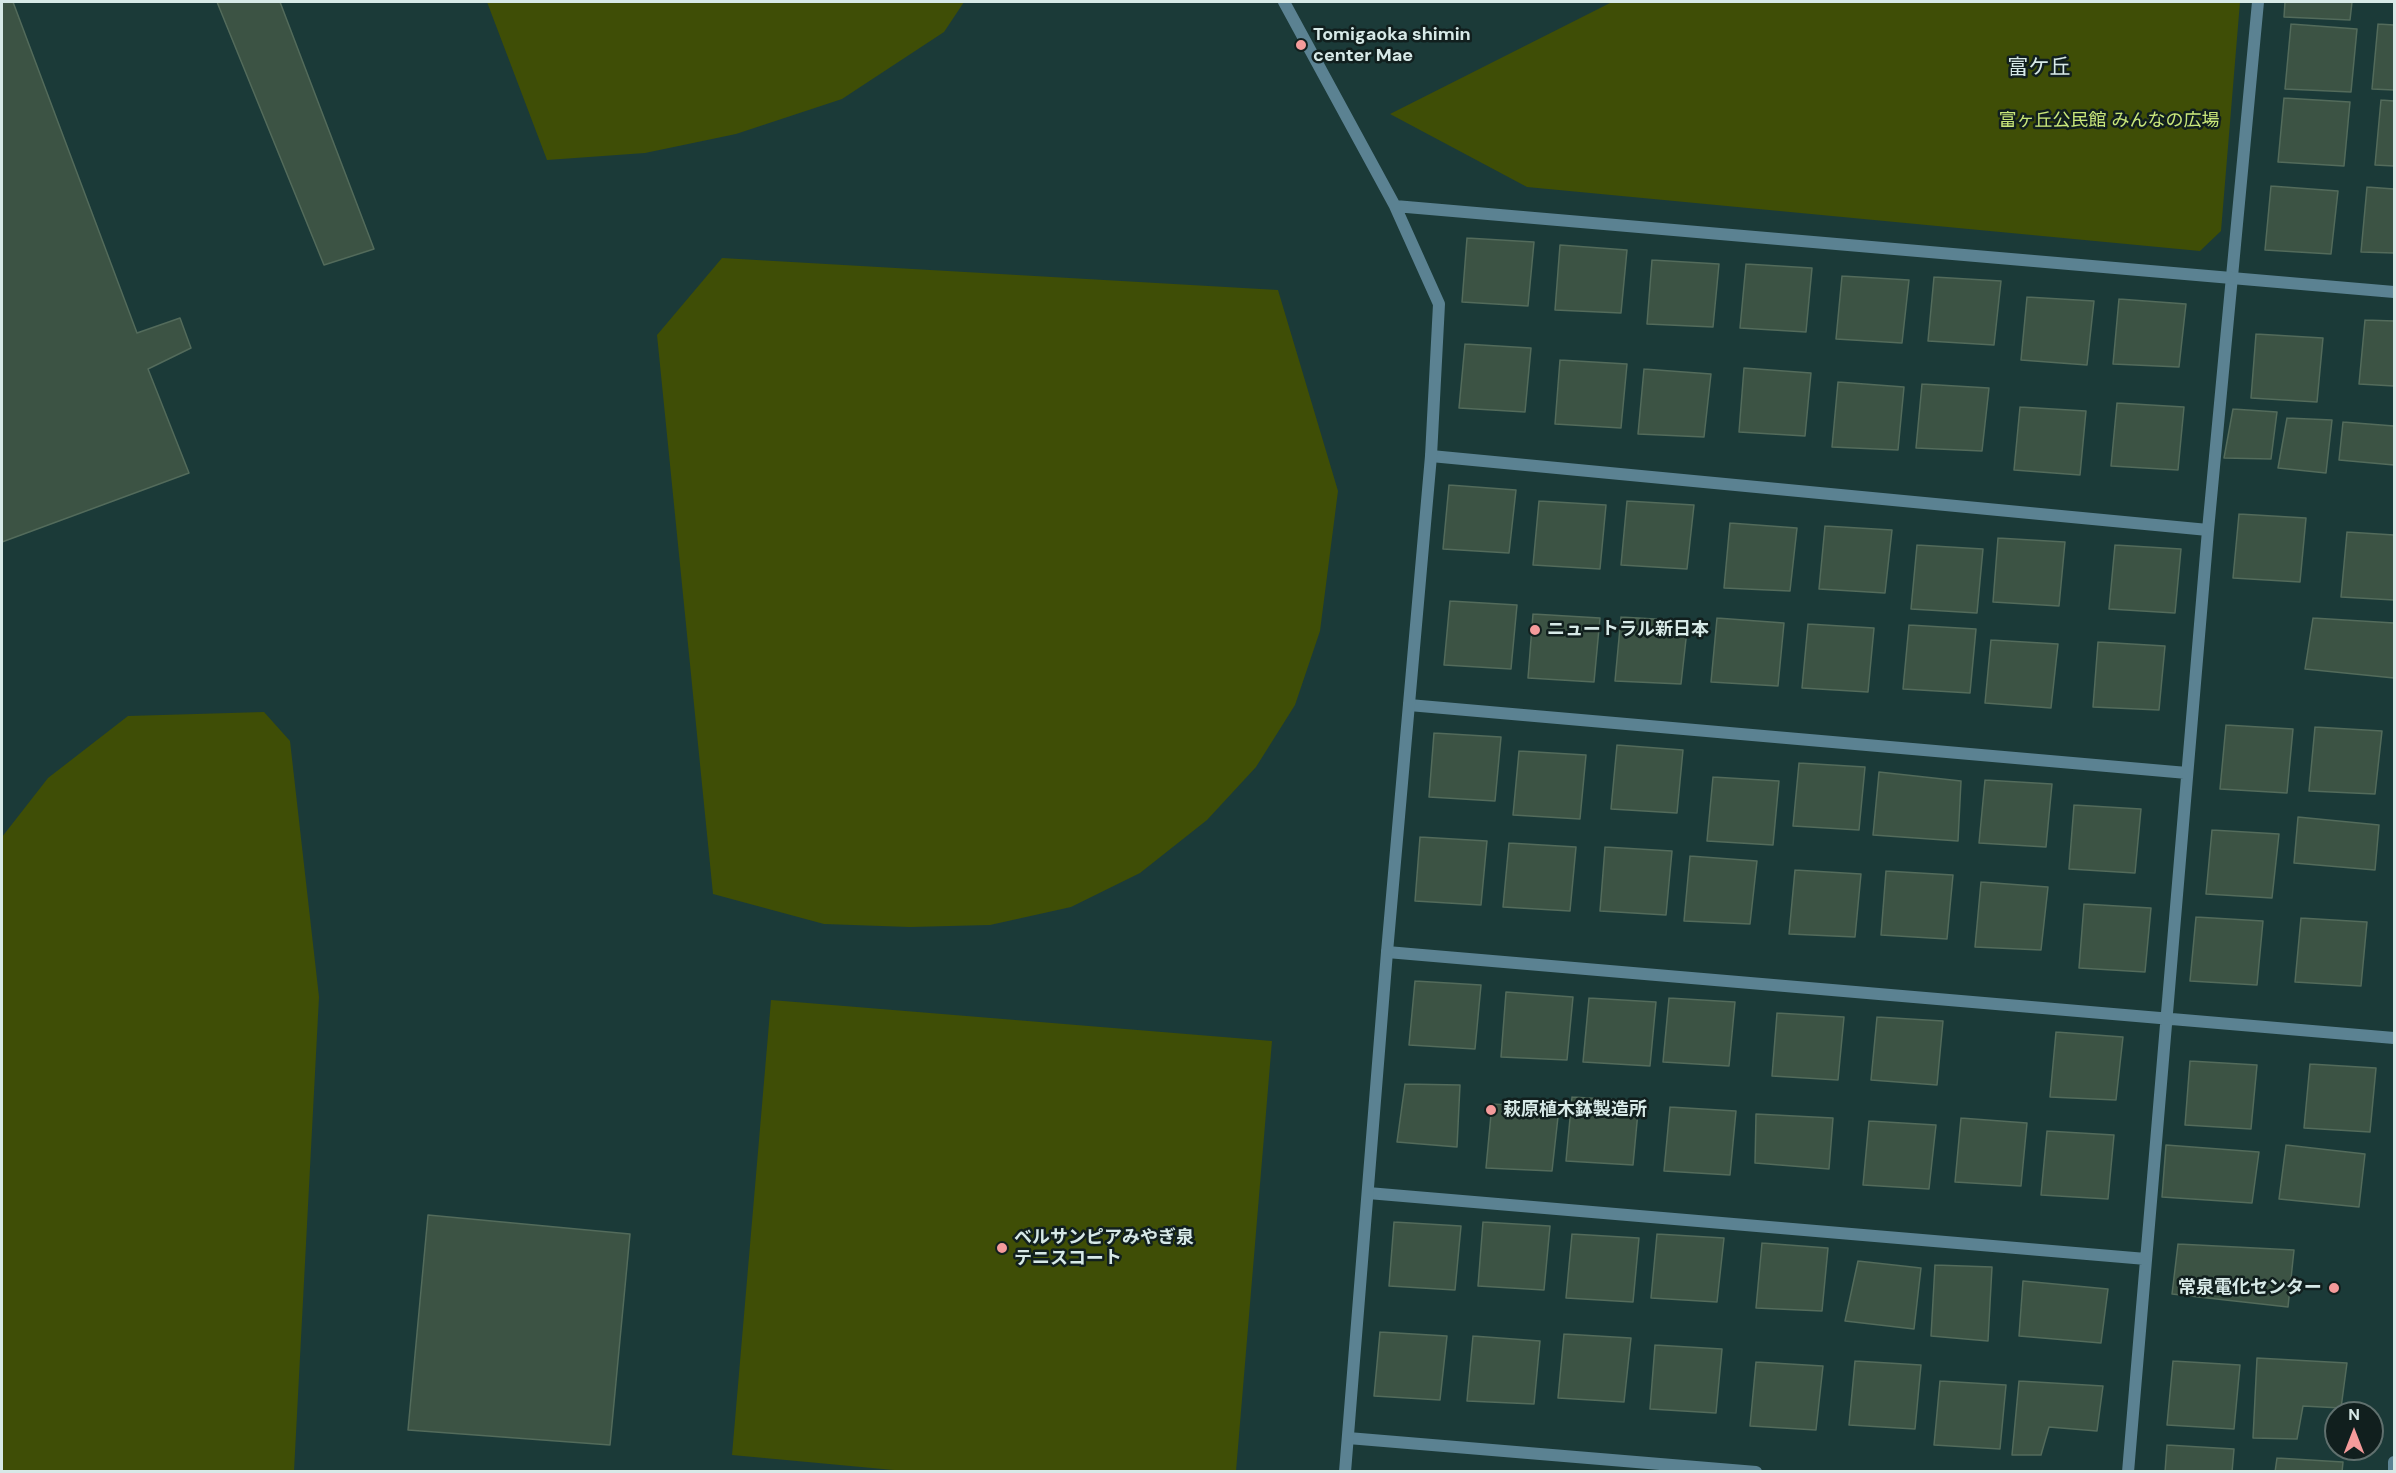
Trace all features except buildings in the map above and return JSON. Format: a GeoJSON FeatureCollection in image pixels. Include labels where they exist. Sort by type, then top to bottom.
{"type":"FeatureCollection","features":[{"type":"Feature","properties":{"kind":"street"},"geometry":{"type":"LineString","coordinates":[[1284,2],[1395,206],[1439,304],[1431,456],[1387,952],[1345,1472]]}},
{"type":"Feature","properties":{"kind":"street"},"geometry":{"type":"LineString","coordinates":[[2128,1472],[2208,530],[2234,279],[2258,2]]}},
{"type":"Feature","properties":{"kind":"street"},"geometry":{"type":"LineString","coordinates":[[1395,206],[2394,292]]}},
{"type":"Feature","properties":{"kind":"street"},"geometry":{"type":"LineString","coordinates":[[1431,456],[2208,530]]}},
{"type":"Feature","properties":{"kind":"street"},"geometry":{"type":"LineString","coordinates":[[1409,705],[2187,773]]}},
{"type":"Feature","properties":{"kind":"street"},"geometry":{"type":"LineString","coordinates":[[1387,952],[2394,1038]]}},
{"type":"Feature","properties":{"kind":"street"},"geometry":{"type":"LineString","coordinates":[[1368,1193],[2146,1259]]}},
{"type":"Feature","properties":{"kind":"street"},"geometry":{"type":"LineString","coordinates":[[1348,1438],[1756,1472]]}},
{"type":"Feature","properties":{"kind":"street"},"geometry":{"type":"LineString","coordinates":[[2394,1462],[2394,1472]]}},
{"type":"Feature","properties":{"kind":"green space"},"geometry":{"type":"Polygon","coordinates":[[[487,2],[964,2],[944,32],[842,99],[736,134],[645,153],[547,160],[487,2]]]}},
{"type":"Feature","properties":{"kind":"green space","name":"富ヶ丘公民館 みんなの広場"},"geometry":{"type":"Polygon","coordinates":[[[1612,2],[2240,2],[2221,231],[2200,251],[1527,187],[1390,114],[1612,2]]]}},
{"type":"Feature","properties":{"kind":"green space"},"geometry":{"type":"Polygon","coordinates":[[[722,258],[1278,290],[1338,491],[1320,631],[1295,705],[1256,767],[1207,820],[1140,873],[1071,907],[990,925],[910,927],[824,924],[713,894],[657,335],[722,258]]]}},
{"type":"Feature","properties":{"kind":"green space"},"geometry":{"type":"Polygon","coordinates":[[[264,712],[290,741],[319,997],[294,1471],[2,1471],[2,837],[48,778],[128,716],[264,712]]]}},
{"type":"Feature","properties":{"kind":"green space","name":"ベルサンピアみやぎ泉 テニスコート"},"geometry":{"type":"Polygon","coordinates":[[[771,1000],[1272,1041],[1236,1471],[915,1472],[732,1455],[771,1000]]]}},
{"type":"Feature","properties":{"kind":"place","name":"Tomigaoka shimin center Mae"},"geometry":{"type":"Point","coordinates":[1301,45]}},
{"type":"Feature","properties":{"kind":"place","name":"ニュートラル新日本"},"geometry":{"type":"Point","coordinates":[1535,630]}},
{"type":"Feature","properties":{"kind":"place","name":"萩原植木鉢製造所"},"geometry":{"type":"Point","coordinates":[1491,1110]}},
{"type":"Feature","properties":{"kind":"place","name":"ベルサンピアみやぎ泉 テニスコート"},"geometry":{"type":"Point","coordinates":[1002,1248]}},
{"type":"Feature","properties":{"kind":"place","name":"常泉電化センター"},"geometry":{"type":"Point","coordinates":[2334,1288]}},
{"type":"Feature","properties":{"kind":"district","name":"富ケ丘"},"geometry":{"type":"Point","coordinates":[2039,68]}}]}
